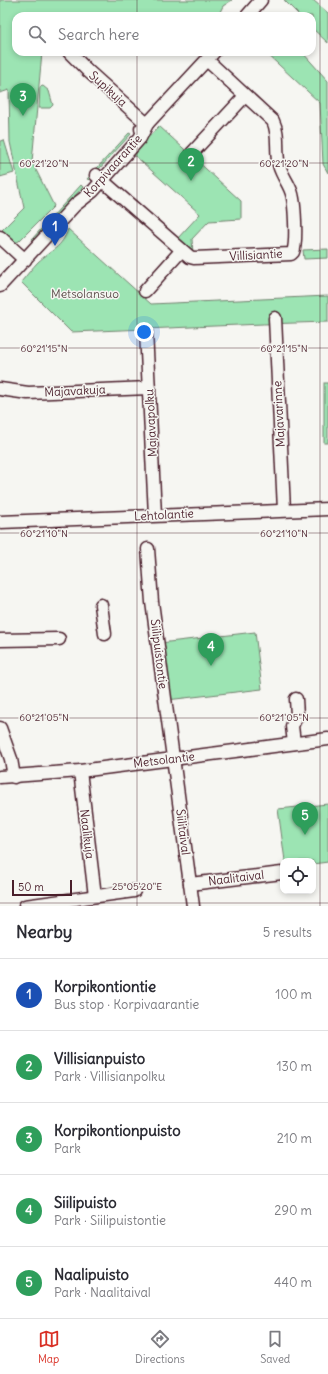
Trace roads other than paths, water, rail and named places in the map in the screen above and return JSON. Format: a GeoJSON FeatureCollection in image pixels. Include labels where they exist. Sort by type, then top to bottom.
{"type":"FeatureCollection","features":[{"type":"Feature","properties":{"kind":"street"},"geometry":{"type":"LineString","coordinates":[[250,12],[260,0]]}},
{"type":"Feature","properties":{"kind":"street","name":"Supikuja"},"geometry":{"type":"LineString","coordinates":[[73,56],[147,124]]}},
{"type":"Feature","properties":{"kind":"street","name":"Korpivaarantie"},"geometry":{"type":"LineString","coordinates":[[0,286],[75,205],[87,185],[99,177],[135,133],[147,124],[211,56]]}},
{"type":"Feature","properties":{"kind":"street","name":"Villisiantie"},"geometry":{"type":"LineString","coordinates":[[99,177],[181,251],[190,257],[290,254],[293,252],[295,244],[293,199],[291,191],[281,173],[278,161],[275,125],[273,121],[245,96],[211,56]]}},
{"type":"Feature","properties":{"kind":"street"},"geometry":{"type":"LineString","coordinates":[[192,153],[245,96]]}},
{"type":"Feature","properties":{"kind":"street"},"geometry":{"type":"LineString","coordinates":[[0,237],[25,260]]}},
{"type":"Feature","properties":{"kind":"street"},"geometry":{"type":"LineString","coordinates":[[145,291],[181,251]]}},
{"type":"Feature","properties":{"kind":"street","name":"Majavarinne"},"geometry":{"type":"LineString","coordinates":[[275,318],[284,510]]}},
{"type":"Feature","properties":{"kind":"street","name":"Majavapolku"},"geometry":{"type":"LineString","coordinates":[[146,331],[150,388],[155,515]]}},
{"type":"Feature","properties":{"kind":"street","name":"Majavakuja"},"geometry":{"type":"LineString","coordinates":[[0,389],[28,393],[150,388]]}},
{"type":"Feature","properties":{"kind":"street","name":"Lehtolantie"},"geometry":{"type":"LineString","coordinates":[[0,522],[328,509]]}},
{"type":"Feature","properties":{"kind":"street","name":"Siilipuistontie"},"geometry":{"type":"LineString","coordinates":[[148,549],[152,602],[174,759]]}},
{"type":"Feature","properties":{"kind":"street"},"geometry":{"type":"LineString","coordinates":[[101,605],[105,634]]}},
{"type":"Feature","properties":{"kind":"street"},"geometry":{"type":"LineString","coordinates":[[0,640],[59,639]]}},
{"type":"Feature","properties":{"kind":"street"},"geometry":{"type":"LineString","coordinates":[[294,743],[292,726],[297,715],[296,699]]}},
{"type":"Feature","properties":{"kind":"street"},"geometry":{"type":"LineString","coordinates":[[0,728],[11,759],[14,776]]}},
{"type":"Feature","properties":{"kind":"street","name":"Metsolantie"},"geometry":{"type":"LineString","coordinates":[[0,777],[80,771],[328,739]]}},
{"type":"Feature","properties":{"kind":"street","name":"Siilitaival"},"geometry":{"type":"LineString","coordinates":[[174,759],[193,906]]}},
{"type":"Feature","properties":{"kind":"street","name":"Naalikuja"},"geometry":{"type":"LineString","coordinates":[[80,771],[95,896]]}},
{"type":"Feature","properties":{"kind":"street","name":"Naalitaival"},"geometry":{"type":"LineString","coordinates":[[190,884],[280,873]]}},
{"type":"Feature","properties":{"kind":"street"},"geometry":{"type":"LineString","coordinates":[[25,906],[134,891]]}},
{"type":"Feature","properties":{"kind":"place","name":"Korpikontionpuisto"},"geometry":{"type":"Point","coordinates":[23,116]}},
{"type":"Feature","properties":{"kind":"place","name":"Villisianpuisto"},"geometry":{"type":"Point","coordinates":[191,181]}},
{"type":"Feature","properties":{"kind":"place","name":"Korpikontiontie"},"geometry":{"type":"Point","coordinates":[55,246]}},
{"type":"Feature","properties":{"kind":"place","name":"Siilipuisto"},"geometry":{"type":"Point","coordinates":[211,666]}},
{"type":"Feature","properties":{"kind":"place","name":"Naalipuisto"},"geometry":{"type":"Point","coordinates":[305,835]}},
{"type":"Feature","properties":{"kind":"park label","name":"Metsolansuo"},"geometry":{"type":"Point","coordinates":[85,294]}}]}
